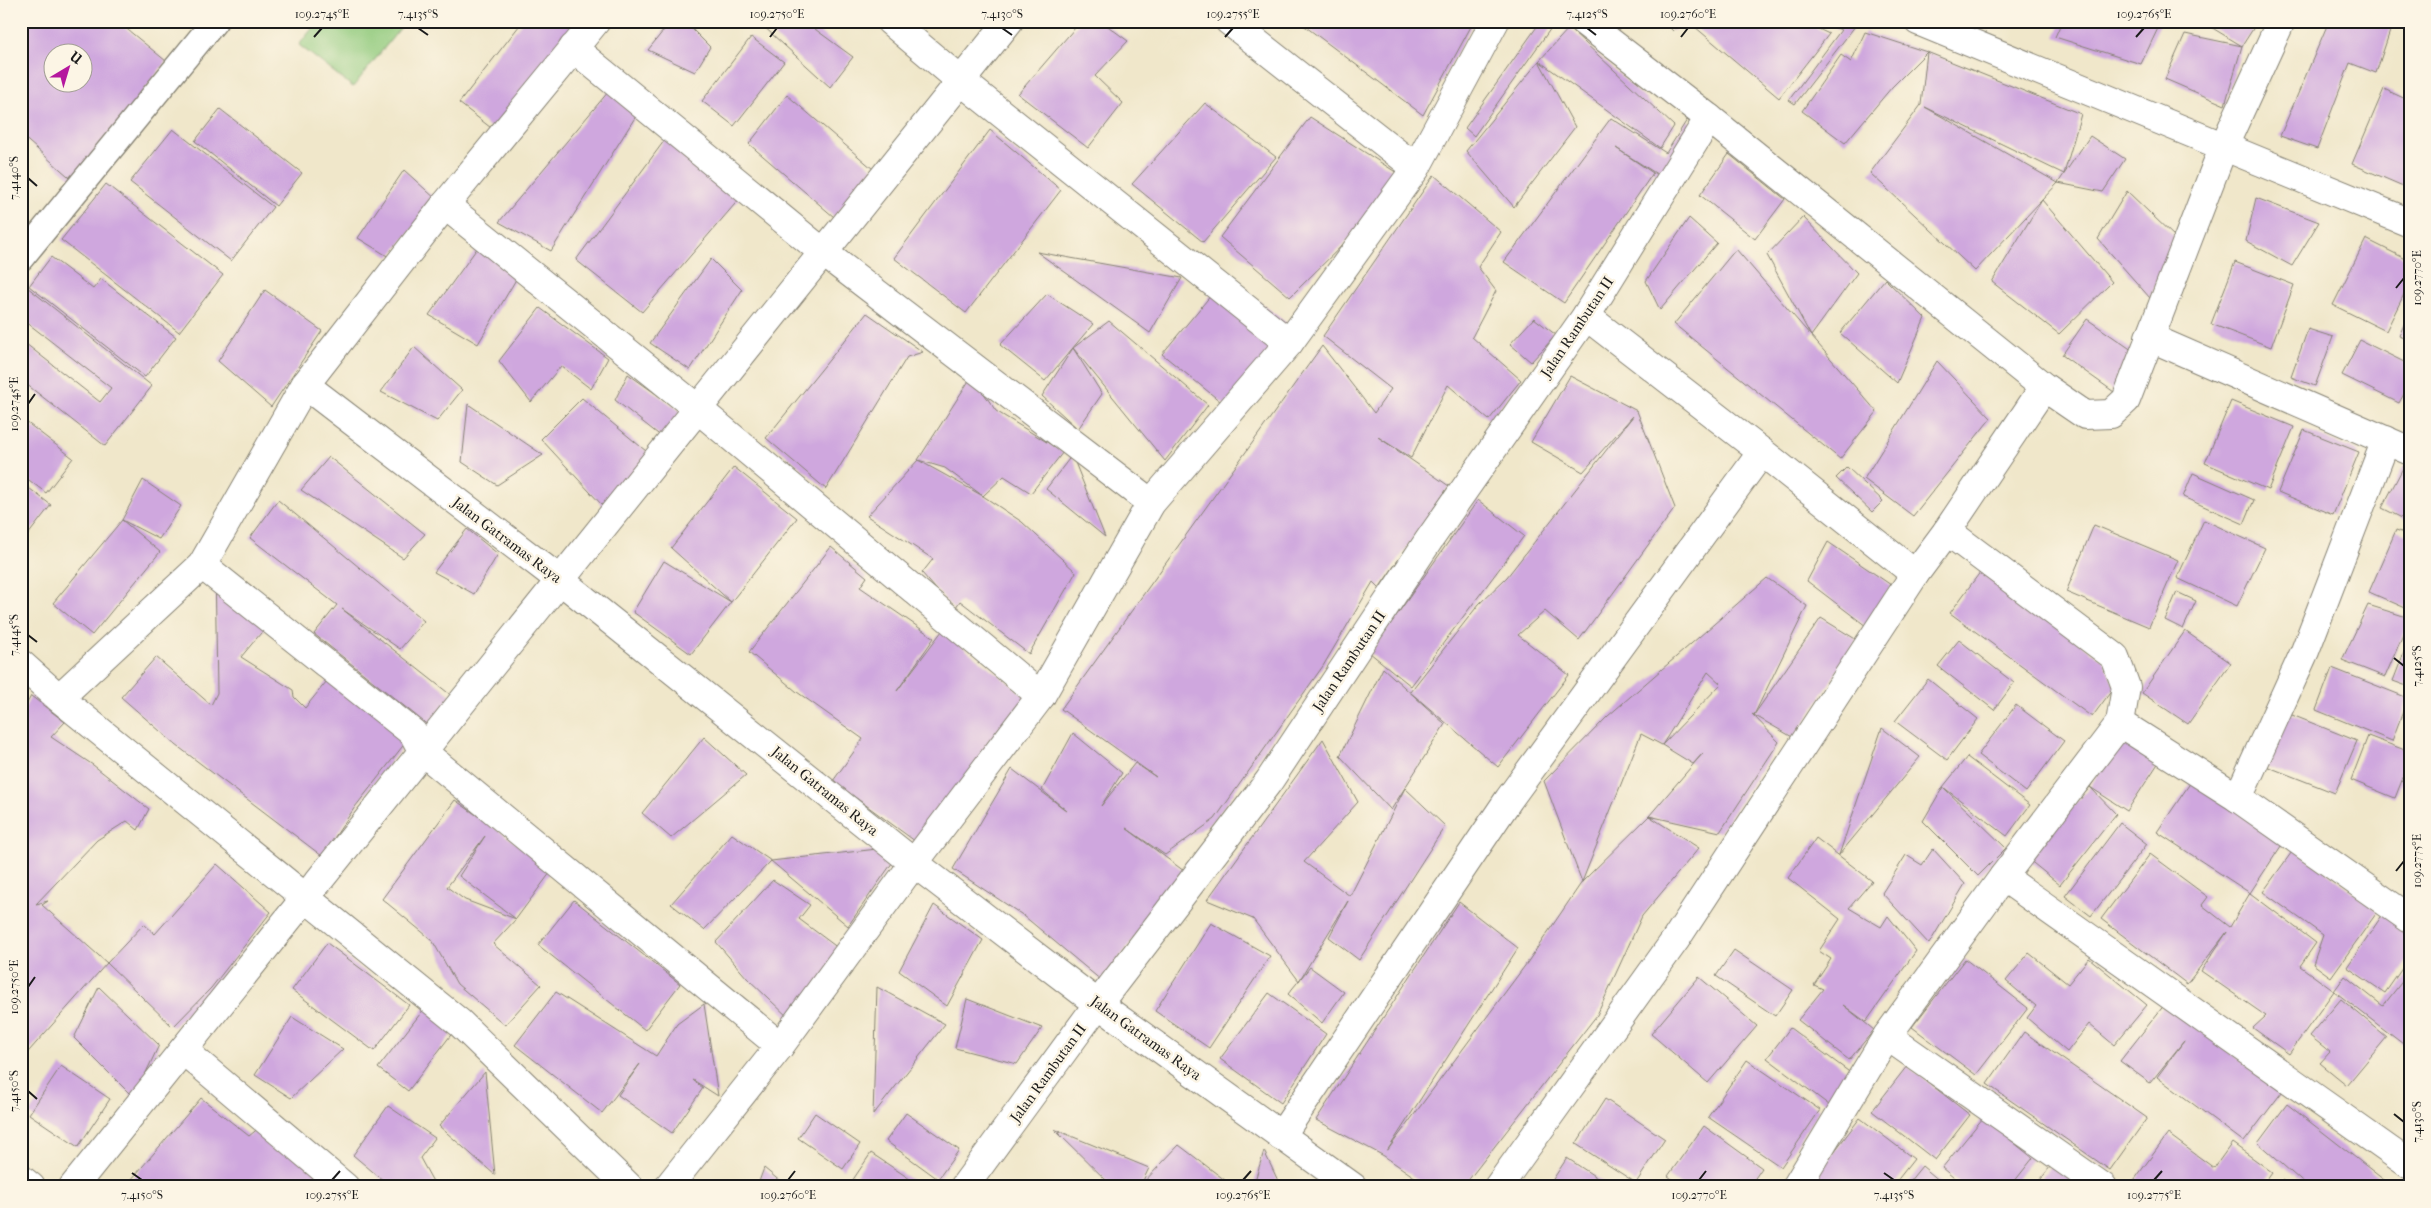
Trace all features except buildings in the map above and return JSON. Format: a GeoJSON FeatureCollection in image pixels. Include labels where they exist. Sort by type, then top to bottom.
{"type":"FeatureCollection","features":[{"type":"Feature","properties":{"kind":"street"},"geometry":{"type":"LineString","coordinates":[[59,698],[202,565],[305,385],[445,205],[596,21]]}},
{"type":"Feature","properties":{"kind":"street"},"geometry":{"type":"LineString","coordinates":[[890,21],[961,81],[1289,343]]}},
{"type":"Feature","properties":{"kind":"street"},"geometry":{"type":"LineString","coordinates":[[73,1187],[1009,21]]}},
{"type":"Feature","properties":{"kind":"street"},"geometry":{"type":"LineString","coordinates":[[1229,21],[1416,168]]}},
{"type":"Feature","properties":{"kind":"street"},"geometry":{"type":"LineString","coordinates":[[668,1187],[780,1046],[914,863],[1041,696],[1151,503],[1289,343],[1416,168],[1496,21]]}},
{"type":"Feature","properties":{"kind":"street"},"geometry":{"type":"LineString","coordinates":[[1918,21],[2223,148],[2410,222]]}},
{"type":"Feature","properties":{"kind":"street"},"geometry":{"type":"LineString","coordinates":[[1586,22],[2044,387],[2085,415],[2111,414],[2126,400],[2223,148],[2280,21]]}},
{"type":"Feature","properties":{"kind":"street"},"geometry":{"type":"LineString","coordinates":[[573,48],[824,253],[1151,503]]}},
{"type":"Feature","properties":{"kind":"street","name":"Jalan Rambutan II"},"geometry":{"type":"LineString","coordinates":[[964,1187],[1098,1004],[1269,781],[1429,540],[1586,316],[1708,118]]}},
{"type":"Feature","properties":{"kind":"street"},"geometry":{"type":"LineString","coordinates":[[445,205],[698,409],[1041,696]]}},
{"type":"Feature","properties":{"kind":"street"},"geometry":{"type":"LineString","coordinates":[[1586,316],[1762,452],[1915,574]]}},
{"type":"Feature","properties":{"kind":"street"},"geometry":{"type":"LineString","coordinates":[[2149,337],[2410,451]]}},
{"type":"Feature","properties":{"kind":"street","name":"Jalan Gatramas Raya"},"geometry":{"type":"LineString","coordinates":[[305,385],[560,580],[914,863],[1098,1004],[1353,1187]]}},
{"type":"Feature","properties":{"kind":"street"},"geometry":{"type":"LineString","coordinates":[[1498,1187],[1676,939],[1915,574],[1947,531],[2044,387]]}},
{"type":"Feature","properties":{"kind":"street"},"geometry":{"type":"LineString","coordinates":[[2238,798],[2305,651],[2386,440]]}},
{"type":"Feature","properties":{"kind":"street"},"geometry":{"type":"LineString","coordinates":[[1281,1136],[1510,799],[1762,452]]}},
{"type":"Feature","properties":{"kind":"street"},"geometry":{"type":"LineString","coordinates":[[1796,1187],[1887,1036],[2003,877],[2120,723],[2126,686],[2115,657],[1947,531]]}},
{"type":"Feature","properties":{"kind":"street"},"geometry":{"type":"LineString","coordinates":[[202,565],[413,733],[423,752],[780,1046]]}},
{"type":"Feature","properties":{"kind":"street"},"geometry":{"type":"LineString","coordinates":[[21,664],[59,698],[460,1023],[630,1187]]}},
{"type":"Feature","properties":{"kind":"street"},"geometry":{"type":"LineString","coordinates":[[2120,723],[2238,798],[2410,918]]}},
{"type":"Feature","properties":{"kind":"street"},"geometry":{"type":"LineString","coordinates":[[2003,877],[2410,1165]]}},
{"type":"Feature","properties":{"kind":"street"},"geometry":{"type":"LineString","coordinates":[[1887,1036],[2103,1187]]}},
{"type":"Feature","properties":{"kind":"street"},"geometry":{"type":"LineString","coordinates":[[183,1050],[344,1187]]}},
{"type":"Feature","properties":{"kind":"street"},"geometry":{"type":"LineString","coordinates":[[2410,1177],[2410,1187]]}},
{"type":"Feature","properties":{"kind":"street"},"geometry":{"type":"LineString","coordinates":[[21,1179],[31,1187]]}},
{"type":"Feature","properties":{"kind":"lane"},"geometry":{"type":"LineString","coordinates":[[21,258],[215,21]]}},
{"type":"Feature","properties":{"kind":"green space"},"geometry":{"type":"Polygon","coordinates":[[[318,21],[406,21],[353,87],[299,45],[318,21]]]}}]}
